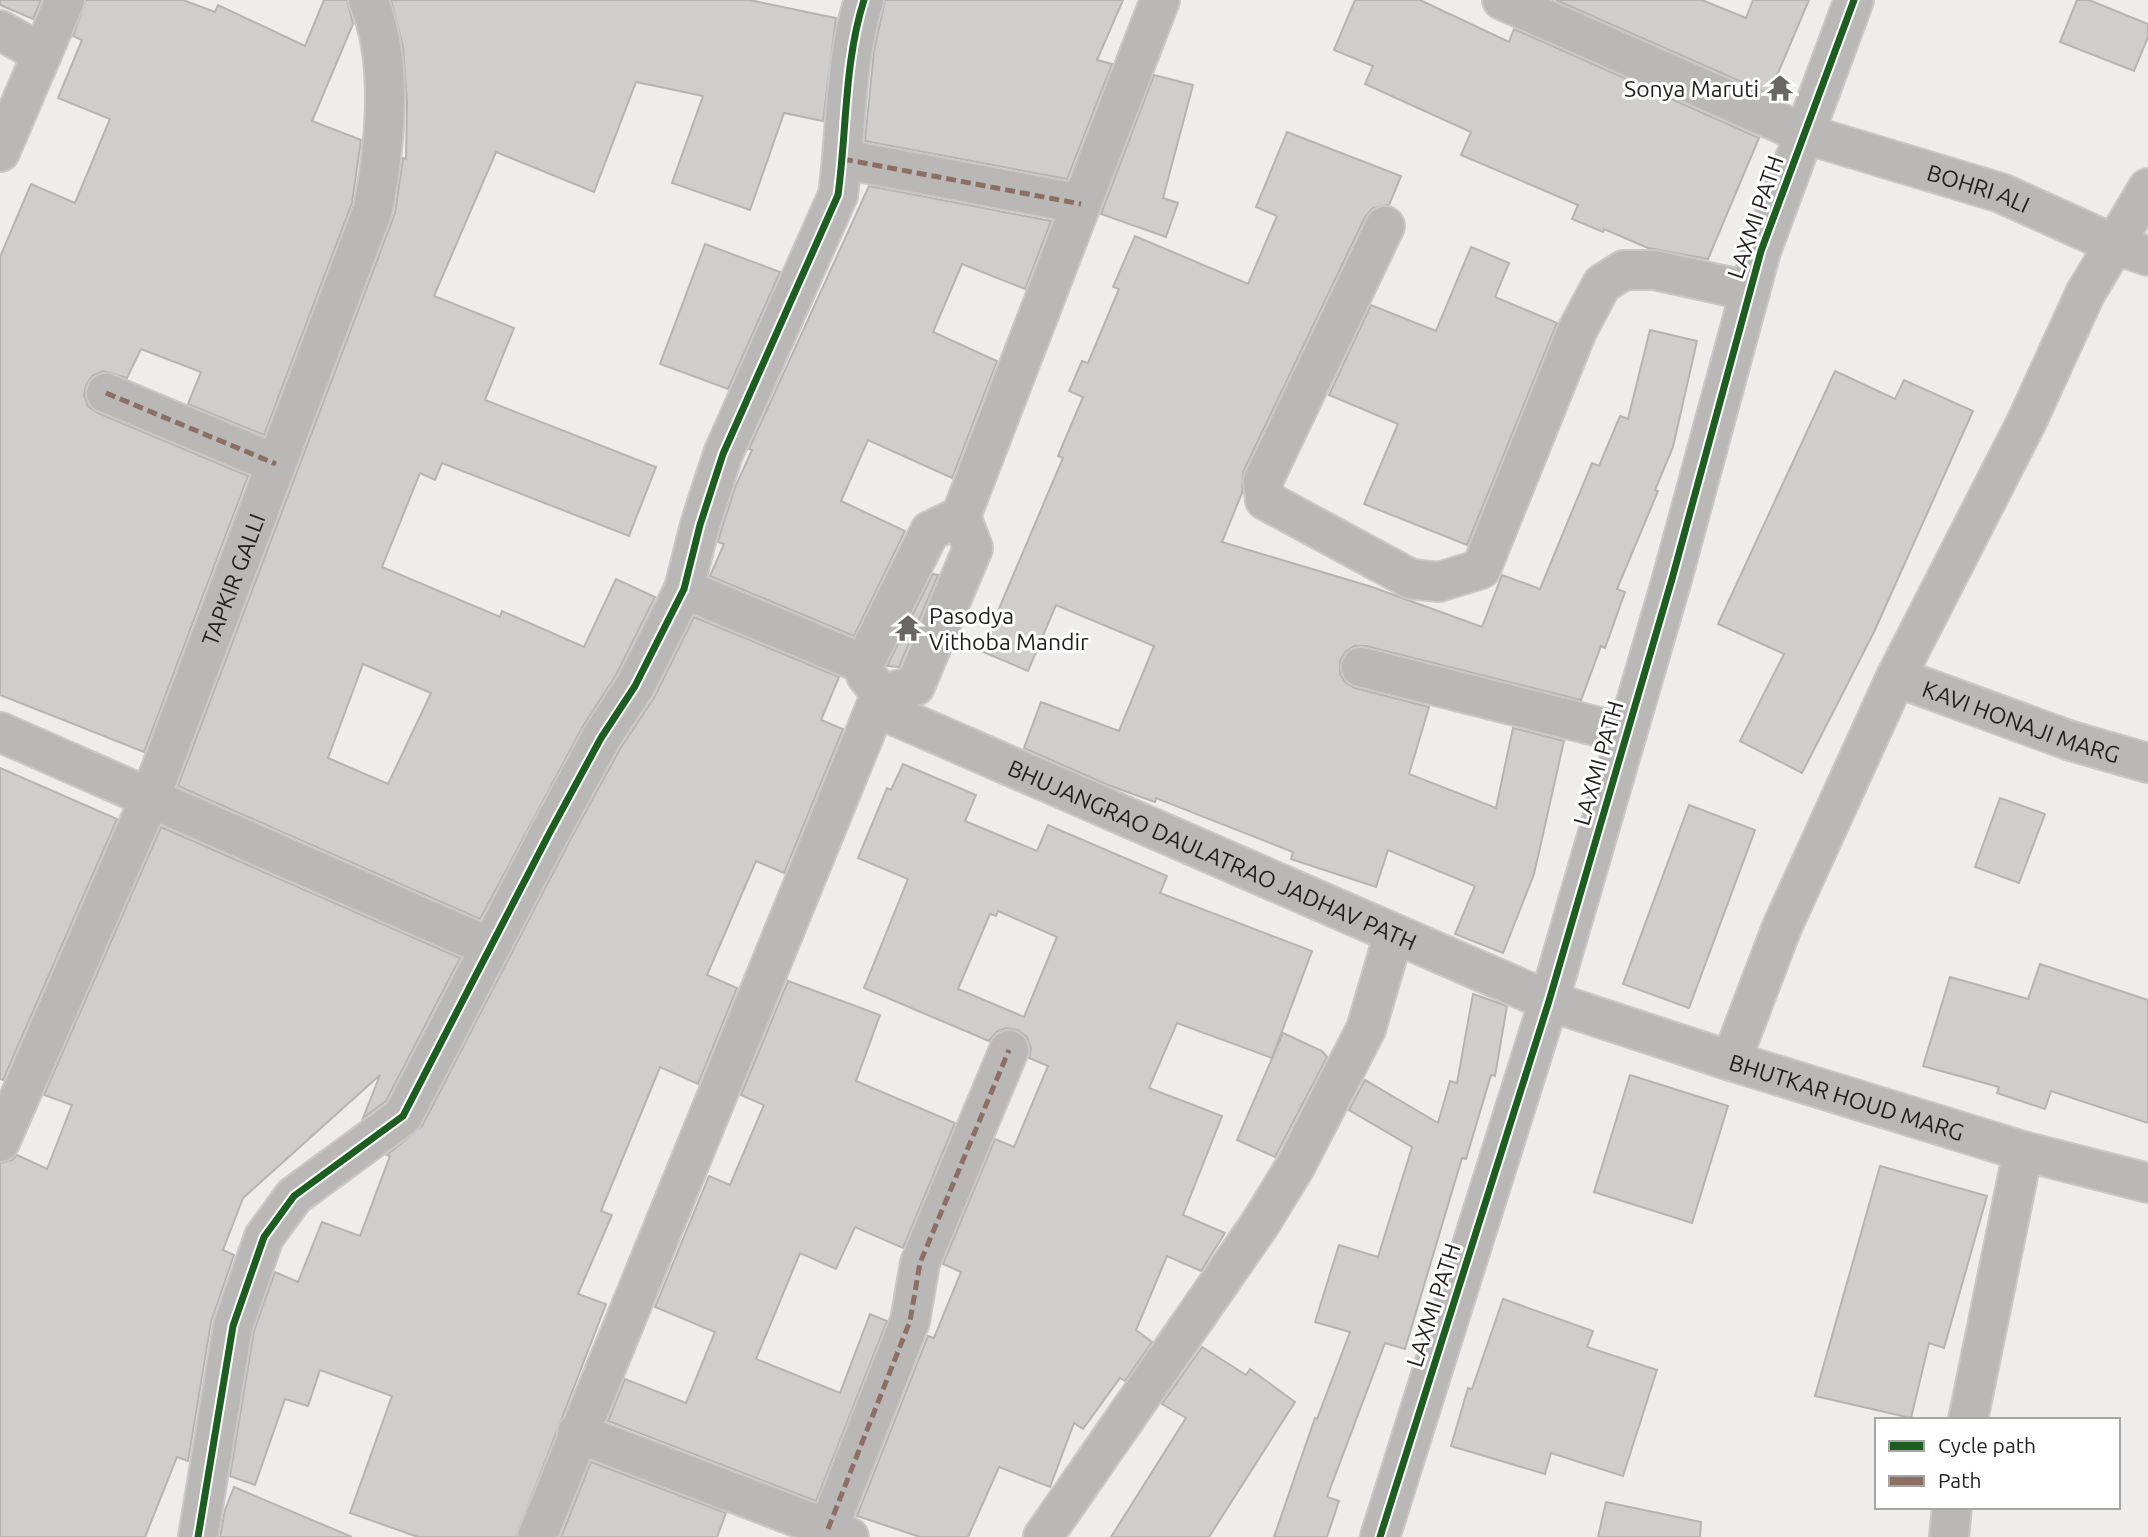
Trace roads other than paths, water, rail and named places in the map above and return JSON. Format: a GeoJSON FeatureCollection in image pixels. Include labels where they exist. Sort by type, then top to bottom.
{"type":"FeatureCollection","features":[{"type":"Feature","properties":{"kind":"street"},"geometry":{"type":"LineString","coordinates":[[0,152],[65,0]]}},
{"type":"Feature","properties":{"kind":"street","name":"TAPKIR GALLI"},"geometry":{"type":"LineString","coordinates":[[0,1142],[150,798],[373,209],[384,150],[384,71],[368,0]]}},
{"type":"Feature","properties":{"kind":"street"},"geometry":{"type":"LineString","coordinates":[[198,1537],[233,1326],[264,1237],[294,1196],[402,1116],[489,947],[601,738],[635,685],[684,589],[700,525],[723,454],[838,195],[846,97],[856,27],[864,0]]}},
{"type":"Feature","properties":{"kind":"street"},"geometry":{"type":"LineString","coordinates":[[874,689],[915,686],[973,548],[961,516],[1160,0]]}},
{"type":"Feature","properties":{"kind":"street","name":"BOHRI ALI"},"geometry":{"type":"LineString","coordinates":[[1502,0],[1805,134],[2001,193],[2132,250]]}},
{"type":"Feature","properties":{"kind":"street","name":"LAXMI PATH"},"geometry":{"type":"LineString","coordinates":[[1380,1537],[1549,1001],[1627,734],[1761,251],[1854,0]]}},
{"type":"Feature","properties":{"kind":"street"},"geometry":{"type":"LineString","coordinates":[[0,30],[42,54]]}},
{"type":"Feature","properties":{"kind":"street"},"geometry":{"type":"LineString","coordinates":[[843,159],[1081,204]]}},
{"type":"Feature","properties":{"kind":"street"},"geometry":{"type":"LineString","coordinates":[[1731,1061],[1782,927],[1896,677],[2026,424],[2085,294],[2132,250],[2148,188]]}},
{"type":"Feature","properties":{"kind":"street"},"geometry":{"type":"LineString","coordinates":[[1385,226],[1263,481],[1265,500],[1411,579],[1439,582],[1481,569],[1577,331],[1602,284],[1624,270],[1654,270],[1750,291]]}},
{"type":"Feature","properties":{"kind":"street"},"geometry":{"type":"LineString","coordinates":[[106,393],[276,464]]}},
{"type":"Feature","properties":{"kind":"street"},"geometry":{"type":"LineString","coordinates":[[537,1537],[874,689],[930,531],[961,516]]}},
{"type":"Feature","properties":{"kind":"street","name":"BHUJANGRAO DAULATRAO JADHAV PATH"},"geometry":{"type":"LineString","coordinates":[[684,589],[874,689],[1394,934],[1549,1001]]}},
{"type":"Feature","properties":{"kind":"street"},"geometry":{"type":"LineString","coordinates":[[1361,667],[1627,734]]}},
{"type":"Feature","properties":{"kind":"street","name":"KAVI HONAJI MARG"},"geometry":{"type":"LineString","coordinates":[[1896,677],[2071,741],[2148,763]]}},
{"type":"Feature","properties":{"kind":"street"},"geometry":{"type":"LineString","coordinates":[[0,732],[489,947]]}},
{"type":"Feature","properties":{"kind":"street"},"geometry":{"type":"LineString","coordinates":[[1043,1537],[1260,1224],[1296,1166],[1366,1029],[1394,934]]}},
{"type":"Feature","properties":{"kind":"street","name":"BHUTKAR HOUD MARG"},"geometry":{"type":"LineString","coordinates":[[1549,1001],[1731,1061],[2024,1151],[2148,1184]]}},
{"type":"Feature","properties":{"kind":"street"},"geometry":{"type":"LineString","coordinates":[[577,1433],[839,1533],[910,1321],[920,1264],[1009,1050]]}},
{"type":"Feature","properties":{"kind":"street"},"geometry":{"type":"LineString","coordinates":[[1968,1418],[2024,1151]]}},
{"type":"Feature","properties":{"kind":"street"},"geometry":{"type":"LineString","coordinates":[[1949,1537],[1952,1509]]}},
{"type":"Feature","properties":{"kind":"place","name":"Sonya Maruti"},"geometry":{"type":"Point","coordinates":[1780,88]}},
{"type":"Feature","properties":{"kind":"place","name":"Pasodya Vithoba Mandir"},"geometry":{"type":"Point","coordinates":[908,628]}}]}
